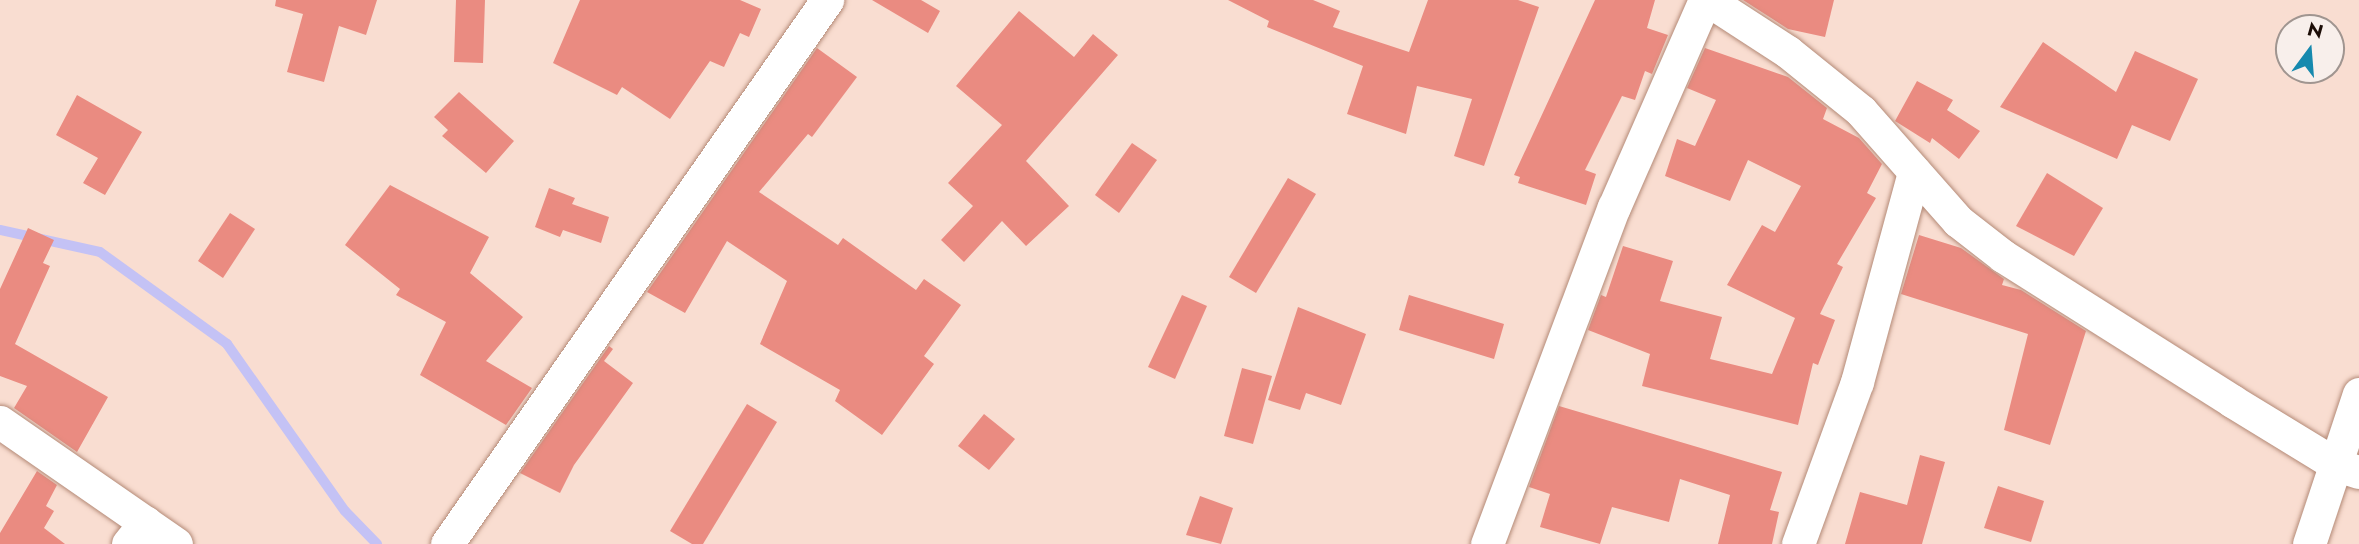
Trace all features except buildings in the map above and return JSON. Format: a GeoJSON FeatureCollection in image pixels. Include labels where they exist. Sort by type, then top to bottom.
{"type":"FeatureCollection","features":[{"type":"Feature","properties":{"kind":"street"},"geometry":{"type":"LineString","coordinates":[[1487,544],[1614,207],[1707,0],[1788,52],[1861,111],[1958,221],[2003,256],[2348,469]]}},
{"type":"Feature","properties":{"kind":"street"},"geometry":{"type":"LineString","coordinates":[[447,544],[814,4]]}},
{"type":"Feature","properties":{"kind":"street"},"geometry":{"type":"LineString","coordinates":[[1798,544],[1857,382],[1914,172]]}},
{"type":"Feature","properties":{"kind":"street"},"geometry":{"type":"LineString","coordinates":[[2309,544],[2348,469],[2359,394]]}},
{"type":"Feature","properties":{"kind":"street"},"geometry":{"type":"LineString","coordinates":[[0,422],[137,533],[176,544]]}},
{"type":"Feature","properties":{"kind":"waterway"},"geometry":{"type":"LineString","coordinates":[[0,230],[100,252],[227,344],[345,511],[377,544]]}}]}
